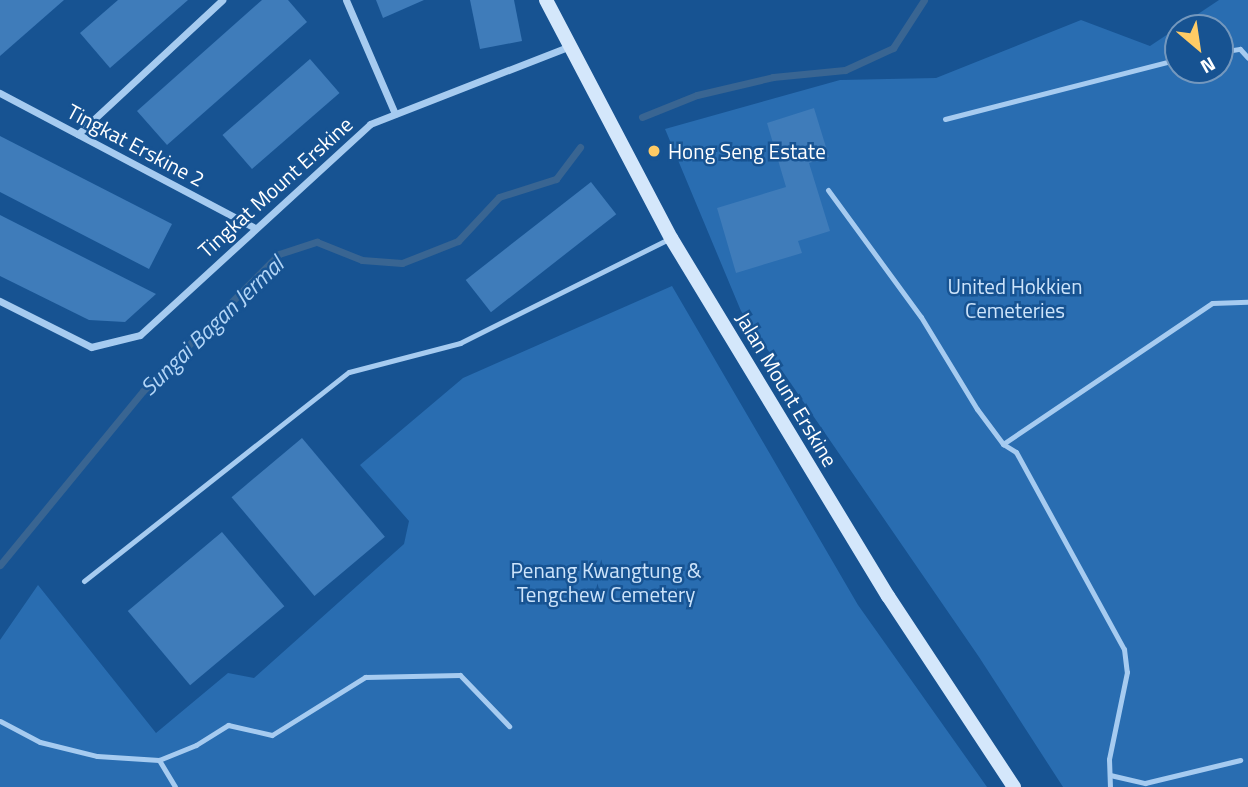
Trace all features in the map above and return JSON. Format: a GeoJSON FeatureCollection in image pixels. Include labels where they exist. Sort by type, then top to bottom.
{"type":"FeatureCollection","features":[{"type":"Feature","properties":{"kind":"main road","name":"Jalan Mount Erskine"},"geometry":{"type":"LineString","coordinates":[[546,0],[671,238],[887,596],[1014,787]]}},
{"type":"Feature","properties":{"kind":"street"},"geometry":{"type":"LineString","coordinates":[[78,134],[222,0]]}},
{"type":"Feature","properties":{"kind":"street"},"geometry":{"type":"LineString","coordinates":[[346,0],[395,114]]}},
{"type":"Feature","properties":{"kind":"street","name":"Tingkat Mount Erskine"},"geometry":{"type":"LineString","coordinates":[[0,301],[91,347],[140,335],[365,128],[570,46]]}},
{"type":"Feature","properties":{"kind":"street","name":"Tingkat Erskine 2"},"geometry":{"type":"LineString","coordinates":[[0,93],[255,228]]}},
{"type":"Feature","properties":{"kind":"lane"},"geometry":{"type":"LineString","coordinates":[[1234,50],[1240,49],[1248,58]]}},
{"type":"Feature","properties":{"kind":"lane"},"geometry":{"type":"LineString","coordinates":[[945,119],[1164,63]]}},
{"type":"Feature","properties":{"kind":"lane"},"geometry":{"type":"LineString","coordinates":[[828,190],[921,317],[1003,444],[1016,452],[1124,649],[1127,672],[1110,787]]}},
{"type":"Feature","properties":{"kind":"lane"},"geometry":{"type":"LineString","coordinates":[[83,581],[349,372],[460,343],[671,238]]}},
{"type":"Feature","properties":{"kind":"lane"},"geometry":{"type":"LineString","coordinates":[[1003,444],[1212,303],[1248,303]]}},
{"type":"Feature","properties":{"kind":"lane"},"geometry":{"type":"LineString","coordinates":[[0,721],[51,745],[97,756],[159,760],[196,745],[228,725],[272,735],[365,677],[460,675],[509,726]]}},
{"type":"Feature","properties":{"kind":"lane"},"geometry":{"type":"LineString","coordinates":[[159,760],[175,787]]}},
{"type":"Feature","properties":{"kind":"lane"},"geometry":{"type":"LineString","coordinates":[[1110,775],[1145,783],[1240,760]]}},
{"type":"Feature","properties":{"kind":"green space","name":"United Hokkien Cemeteries"},"geometry":{"type":"Polygon","coordinates":[[[1219,0],[1248,0],[1248,787],[1063,787],[979,657],[741,311],[665,129],[840,80],[936,78],[1081,20],[1150,46],[1164,37],[1164,84],[1234,84],[1234,14],[1198,14],[1219,0]]]}},
{"type":"Feature","properties":{"kind":"green space","name":"Penang Kwangtung & Tengchew Cemetery"},"geometry":{"type":"Polygon","coordinates":[[[672,286],[858,605],[987,787],[0,787],[0,640],[38,585],[156,733],[228,673],[254,678],[404,544],[409,521],[360,465],[463,378],[672,286]]]}},
{"type":"Feature","properties":{"kind":"building"},"geometry":{"type":"Polygon","coordinates":[[[0,0],[64,0],[0,56],[0,0]]]}},
{"type":"Feature","properties":{"kind":"building"},"geometry":{"type":"Polygon","coordinates":[[[118,0],[188,0],[110,68],[80,33],[118,0]]]}},
{"type":"Feature","properties":{"kind":"building"},"geometry":{"type":"Polygon","coordinates":[[[262,0],[288,0],[307,22],[167,145],[137,111],[262,0]]]}},
{"type":"Feature","properties":{"kind":"building"},"geometry":{"type":"Polygon","coordinates":[[[376,0],[424,0],[383,18],[376,0]]]}},
{"type":"Feature","properties":{"kind":"building"},"geometry":{"type":"Polygon","coordinates":[[[470,0],[514,0],[522,41],[480,49],[470,0]]]}},
{"type":"Feature","properties":{"kind":"building"},"geometry":{"type":"Polygon","coordinates":[[[310,59],[340,93],[252,169],[222,135],[310,59]]]}},
{"type":"Feature","properties":{"kind":"building"},"geometry":{"type":"Polygon","coordinates":[[[814,108],[829,157],[809,163],[830,231],[798,241],[802,253],[736,273],[717,208],[786,187],[767,123],[814,108]]]}},
{"type":"Feature","properties":{"kind":"building"},"geometry":{"type":"Polygon","coordinates":[[[0,136],[172,224],[149,269],[0,192],[0,136]]]}},
{"type":"Feature","properties":{"kind":"building"},"geometry":{"type":"Polygon","coordinates":[[[591,182],[616,214],[491,312],[466,280],[591,182]]]}},
{"type":"Feature","properties":{"kind":"building"},"geometry":{"type":"Polygon","coordinates":[[[0,215],[156,294],[125,322],[89,320],[0,276],[0,215]]]}},
{"type":"Feature","properties":{"kind":"building"},"geometry":{"type":"Polygon","coordinates":[[[302,438],[385,537],[314,596],[232,497],[302,438]]]}},
{"type":"Feature","properties":{"kind":"building"},"geometry":{"type":"Polygon","coordinates":[[[222,532],[284,606],[190,685],[128,611],[222,532]]]}},
{"type":"Feature","properties":{"kind":"waterway","name":"Sungai Bagan Jermal"},"geometry":{"type":"LineString","coordinates":[[642,117],[697,95],[773,77],[845,70],[893,48],[924,0]]}},
{"type":"Feature","properties":{"kind":"waterway","name":"Sungai Bagan Jermal"},"geometry":{"type":"LineString","coordinates":[[0,565],[143,391],[279,254],[317,242],[362,260],[402,263],[458,241],[499,197],[556,179],[580,147]]}},
{"type":"Feature","properties":{"kind":"place","name":"Hong Seng Estate"},"geometry":{"type":"Point","coordinates":[654,151]}}]}
